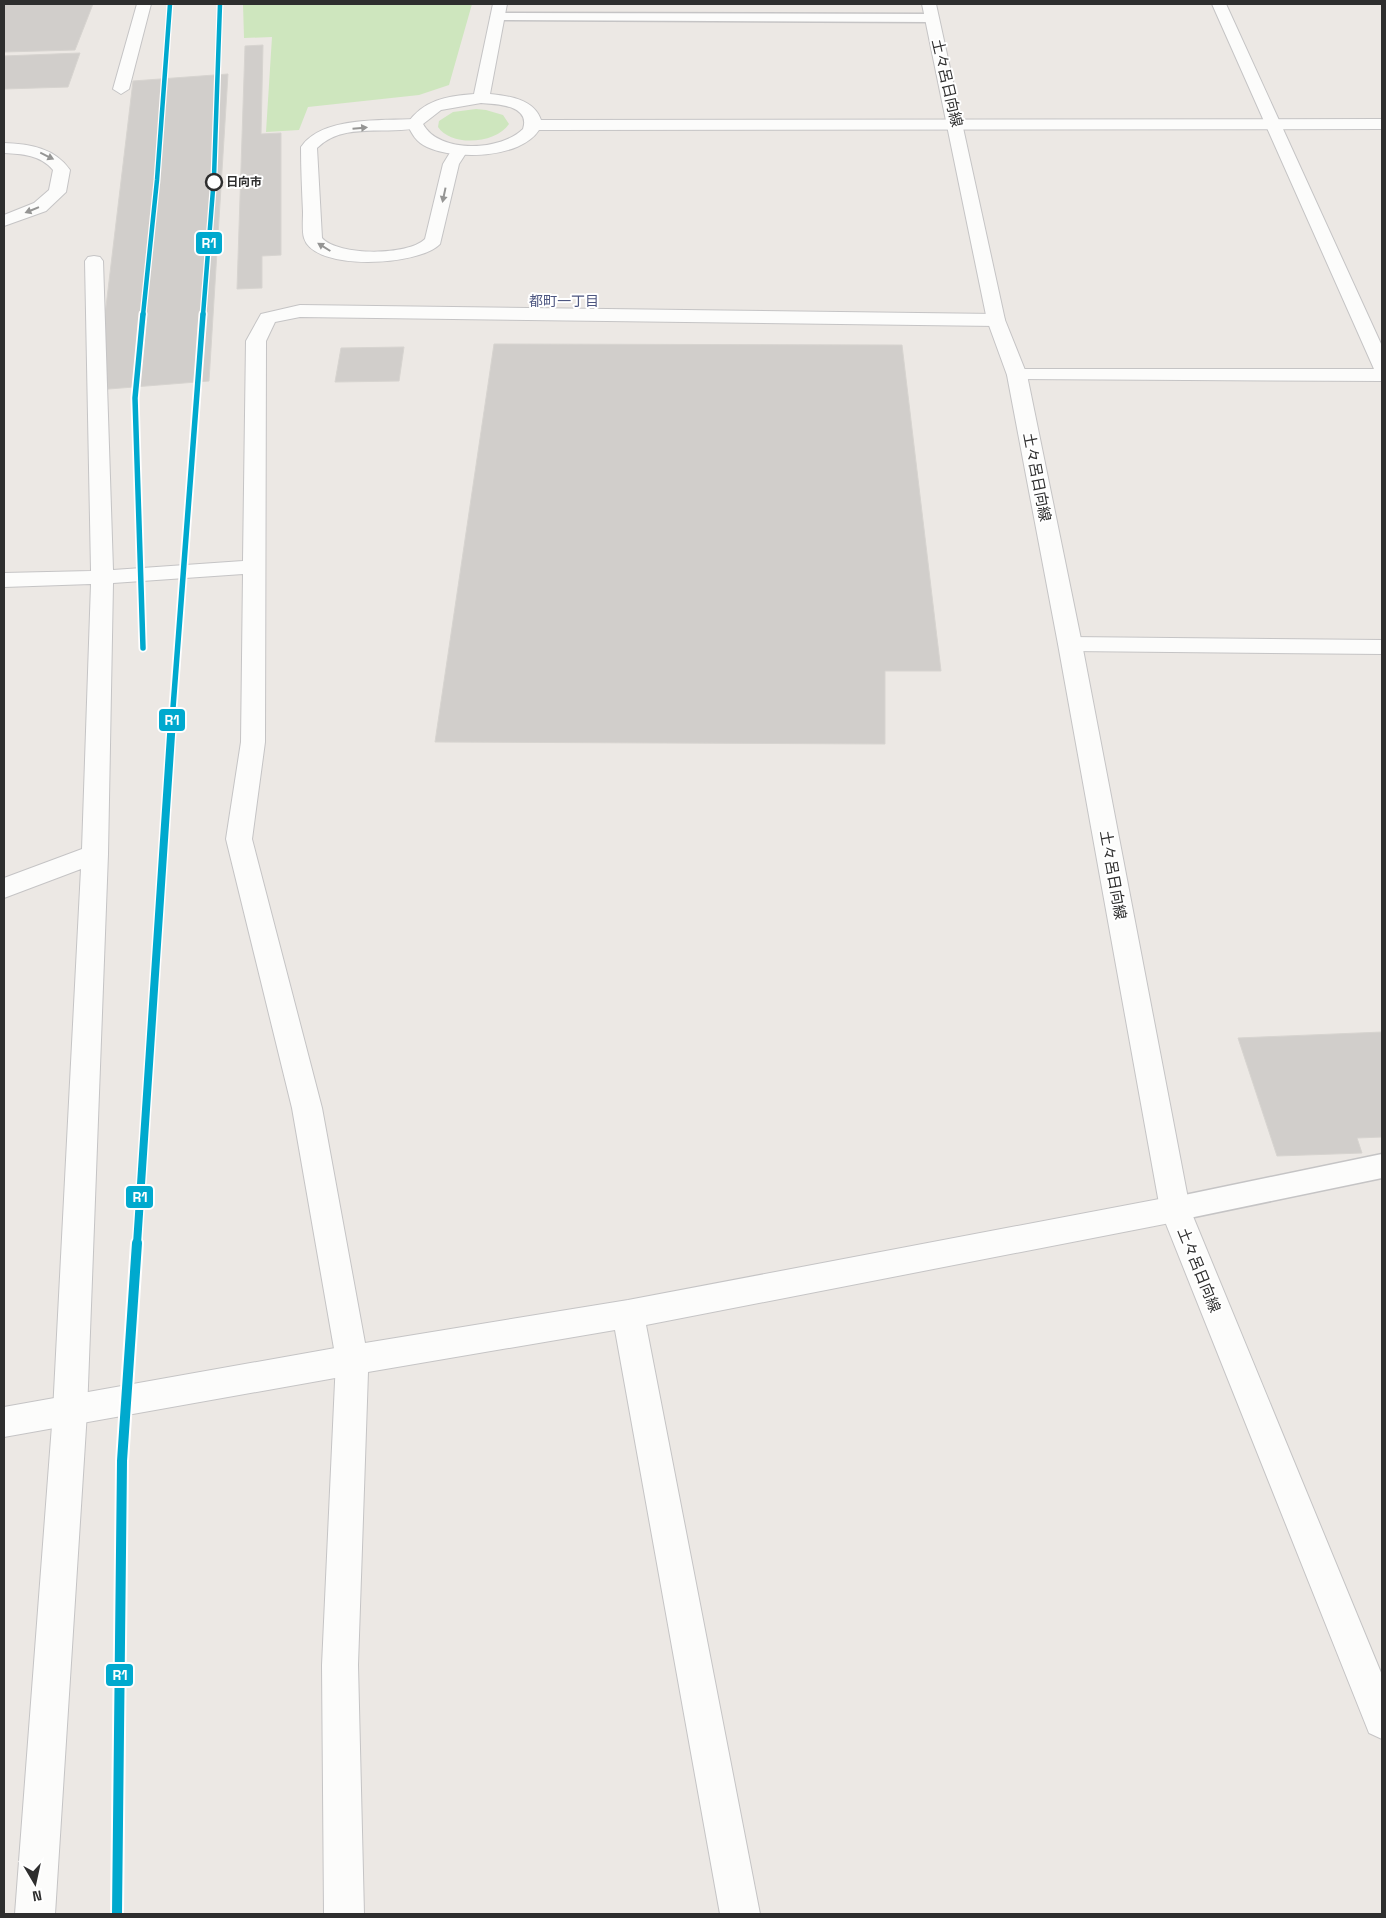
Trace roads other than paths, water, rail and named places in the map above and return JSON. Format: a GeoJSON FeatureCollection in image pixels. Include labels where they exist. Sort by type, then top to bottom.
{"type":"FeatureCollection","features":[{"type":"Feature","properties":{"kind":"street"},"geometry":{"type":"LineString","coordinates":[[120,89],[144,4]]}},
{"type":"Feature","properties":{"kind":"street"},"geometry":{"type":"LineString","coordinates":[[1219,4],[1382,367]]}},
{"type":"Feature","properties":{"kind":"street"},"geometry":{"type":"LineString","coordinates":[[481,98],[499,10]]}},
{"type":"Feature","properties":{"kind":"street","name":"土々呂日向線"},"geometry":{"type":"LineString","coordinates":[[930,11],[956,124],[996,320],[1017,375],[1070,644],[1175,1209],[1382,1720]]}},
{"type":"Feature","properties":{"kind":"street"},"geometry":{"type":"LineString","coordinates":[[481,98],[520,106],[533,117],[534,125],[530,132],[521,139],[508,144],[485,149],[460,150],[440,147],[426,141],[417,133],[415,124],[420,116],[444,103],[481,98]]}},
{"type":"Feature","properties":{"kind":"street"},"geometry":{"type":"LineString","coordinates":[[415,124],[331,131],[315,138],[309,147],[313,239],[323,249],[340,254],[378,255],[409,254],[425,249],[434,240],[450,164],[460,150]]}},
{"type":"Feature","properties":{"kind":"street"},"geometry":{"type":"LineString","coordinates":[[534,125],[1382,124]]}},
{"type":"Feature","properties":{"kind":"street"},"geometry":{"type":"LineString","coordinates":[[4,148],[40,152],[55,160],[62,170],[57,192],[40,207],[4,221]]}},
{"type":"Feature","properties":{"kind":"street"},"geometry":{"type":"LineString","coordinates":[[35,1914],[70,1412],[95,854],[102,577],[94,262]]}},
{"type":"Feature","properties":{"kind":"street"},"geometry":{"type":"LineString","coordinates":[[344,1914],[340,1665],[352,1360],[307,1108],[239,839],[253,742],[256,341],[268,318],[300,311],[996,320]]}},
{"type":"Feature","properties":{"kind":"street"},"geometry":{"type":"LineString","coordinates":[[1017,375],[1382,375]]}},
{"type":"Feature","properties":{"kind":"street"},"geometry":{"type":"LineString","coordinates":[[4,580],[102,577],[254,568]]}},
{"type":"Feature","properties":{"kind":"street"},"geometry":{"type":"LineString","coordinates":[[1070,644],[1382,647]]}},
{"type":"Feature","properties":{"kind":"street"},"geometry":{"type":"LineString","coordinates":[[4,888],[95,854]]}},
{"type":"Feature","properties":{"kind":"street"},"geometry":{"type":"LineString","coordinates":[[4,1422],[70,1412],[352,1360],[628,1314],[1175,1209]]}},
{"type":"Feature","properties":{"kind":"street"},"geometry":{"type":"LineString","coordinates":[[628,1314],[740,1914]]}},
{"type":"Feature","properties":{"kind":"lane"},"geometry":{"type":"LineString","coordinates":[[499,10],[930,11]]}},
{"type":"Feature","properties":{"kind":"lane"},"geometry":{"type":"LineString","coordinates":[[1175,1209],[1382,1166]]}},
{"type":"Feature","properties":{"kind":"place","name":"日向市"},"geometry":{"type":"Point","coordinates":[214,182]}},
{"type":"Feature","properties":{"kind":"district","name":"都町一丁目"},"geometry":{"type":"Point","coordinates":[564,301]}}]}
